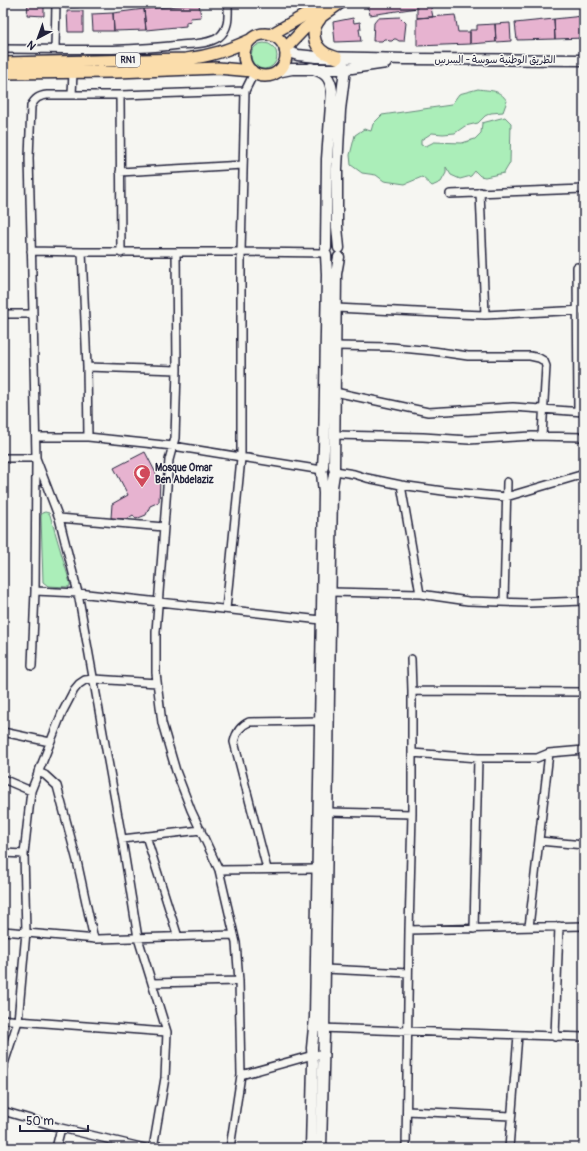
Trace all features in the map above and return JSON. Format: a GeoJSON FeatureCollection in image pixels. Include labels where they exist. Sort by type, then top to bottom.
{"type":"FeatureCollection","features":[{"type":"Feature","properties":{"kind":"main road","name":"RN1"},"geometry":{"type":"LineString","coordinates":[[3,63],[186,59],[205,56],[225,51],[256,36],[263,34],[270,35],[300,18],[340,3]]}},
{"type":"Feature","properties":{"kind":"main road","name":"RN1"},"geometry":{"type":"LineString","coordinates":[[3,74],[218,68],[253,72],[266,76],[272,75],[281,68],[284,63],[286,57],[285,50],[324,8]]}},
{"type":"Feature","properties":{"kind":"main road"},"geometry":{"type":"LineString","coordinates":[[321,1148],[324,1054],[332,487],[334,471],[336,268],[339,252],[336,227],[337,180],[340,110],[345,69],[341,60],[324,53],[317,45],[314,37],[314,28],[324,8]]}},
{"type":"Feature","properties":{"kind":"main road"},"geometry":{"type":"LineString","coordinates":[[270,35],[282,43],[285,50]]}},
{"type":"Feature","properties":{"kind":"main road"},"geometry":{"type":"LineString","coordinates":[[250,40],[244,52],[244,60],[253,72]]}},
{"type":"Feature","properties":{"kind":"main road","name":"الطريق الوطنية سوسة - السرس"},"geometry":{"type":"LineString","coordinates":[[285,50],[309,57],[337,58],[584,60]]}},
{"type":"Feature","properties":{"kind":"main road","name":"الطريق الوطنية سوسة - السرس"},"geometry":{"type":"LineString","coordinates":[[277,72],[292,69],[311,68],[345,69],[405,59]]}},
{"type":"Feature","properties":{"kind":"main road"},"geometry":{"type":"LineString","coordinates":[[311,68],[322,72],[328,77],[332,91],[327,169],[327,274],[324,441],[322,470],[324,493],[311,1148]]}},
{"type":"Feature","properties":{"kind":"main road"},"geometry":{"type":"LineString","coordinates":[[326,252],[332,244],[339,252]]}},
{"type":"Feature","properties":{"kind":"main road"},"geometry":{"type":"LineString","coordinates":[[322,470],[324,477],[328,478],[332,476],[334,471]]}},
{"type":"Feature","properties":{"kind":"street"},"geometry":{"type":"LineString","coordinates":[[56,3],[59,49],[62,62]]}},
{"type":"Feature","properties":{"kind":"street"},"geometry":{"type":"LineString","coordinates":[[3,49],[152,48],[196,44],[219,37],[227,26],[229,17],[228,3]]}},
{"type":"Feature","properties":{"kind":"street"},"geometry":{"type":"LineString","coordinates":[[152,48],[153,60]]}},
{"type":"Feature","properties":{"kind":"street"},"geometry":{"type":"LineString","coordinates":[[72,95],[73,72]]}},
{"type":"Feature","properties":{"kind":"street"},"geometry":{"type":"LineString","coordinates":[[226,609],[241,458],[242,252],[245,91],[253,72]]}},
{"type":"Feature","properties":{"kind":"street"},"geometry":{"type":"LineString","coordinates":[[32,666],[35,591],[36,437],[29,158],[31,106],[39,96],[47,95],[120,95],[245,91]]}},
{"type":"Feature","properties":{"kind":"street"},"geometry":{"type":"LineString","coordinates":[[120,95],[121,253]]}},
{"type":"Feature","properties":{"kind":"street"},"geometry":{"type":"LineString","coordinates":[[120,172],[243,165]]}},
{"type":"Feature","properties":{"kind":"street"},"geometry":{"type":"LineString","coordinates":[[450,194],[584,189]]}},
{"type":"Feature","properties":{"kind":"street"},"geometry":{"type":"LineString","coordinates":[[480,192],[486,315]]}},
{"type":"Feature","properties":{"kind":"street"},"geometry":{"type":"LineString","coordinates":[[31,251],[121,253],[326,252]]}},
{"type":"Feature","properties":{"kind":"street"},"geometry":{"type":"LineString","coordinates":[[82,252],[87,368],[88,437]]}},
{"type":"Feature","properties":{"kind":"street"},"geometry":{"type":"LineString","coordinates":[[176,252],[177,370],[175,438],[169,460],[155,639],[156,683],[162,723],[176,771],[219,870],[236,943],[239,981],[241,1075],[230,1148]]}},
{"type":"Feature","properties":{"kind":"street"},"geometry":{"type":"LineString","coordinates":[[335,392],[428,412],[513,407],[581,411],[580,310],[577,267]]}},
{"type":"Feature","properties":{"kind":"street"},"geometry":{"type":"LineString","coordinates":[[336,308],[486,315],[580,310]]}},
{"type":"Feature","properties":{"kind":"street"},"geometry":{"type":"LineString","coordinates":[[3,314],[33,314]]}},
{"type":"Feature","properties":{"kind":"street"},"geometry":{"type":"LineString","coordinates":[[336,346],[391,347],[468,356],[530,356],[539,358],[544,361],[546,366],[542,436]]}},
{"type":"Feature","properties":{"kind":"street"},"geometry":{"type":"LineString","coordinates":[[87,368],[177,370]]}},
{"type":"Feature","properties":{"kind":"street"},"geometry":{"type":"LineString","coordinates":[[334,435],[423,437],[469,440],[542,436],[584,437]]}},
{"type":"Feature","properties":{"kind":"street"},"geometry":{"type":"LineString","coordinates":[[36,437],[88,437],[173,446],[322,470]]}},
{"type":"Feature","properties":{"kind":"street"},"geometry":{"type":"LineString","coordinates":[[3,458],[36,458]]}},
{"type":"Feature","properties":{"kind":"street"},"geometry":{"type":"LineString","coordinates":[[36,458],[59,518],[78,593],[138,938],[167,1032],[165,1078],[153,1147],[170,1148]]}},
{"type":"Feature","properties":{"kind":"street"},"geometry":{"type":"LineString","coordinates":[[334,471],[401,485],[506,497],[584,474]]}},
{"type":"Feature","properties":{"kind":"street"},"geometry":{"type":"LineString","coordinates":[[504,602],[507,482]]}},
{"type":"Feature","properties":{"kind":"street"},"geometry":{"type":"LineString","coordinates":[[401,485],[420,594]]}},
{"type":"Feature","properties":{"kind":"street"},"geometry":{"type":"LineString","coordinates":[[59,518],[164,527]]}},
{"type":"Feature","properties":{"kind":"street"},"geometry":{"type":"LineString","coordinates":[[35,591],[78,593],[321,620]]}},
{"type":"Feature","properties":{"kind":"street"},"geometry":{"type":"LineString","coordinates":[[331,592],[420,594],[468,601],[529,603],[584,601]]}},
{"type":"Feature","properties":{"kind":"street"},"geometry":{"type":"LineString","coordinates":[[406,1148],[412,814],[411,659]]}},
{"type":"Feature","properties":{"kind":"street"},"geometry":{"type":"LineString","coordinates":[[3,1067],[18,1021],[26,932],[24,854],[31,791],[38,772],[62,713],[74,690],[79,684],[85,680],[94,679],[156,683]]}},
{"type":"Feature","properties":{"kind":"street"},"geometry":{"type":"LineString","coordinates":[[412,691],[584,692]]}},
{"type":"Feature","properties":{"kind":"street"},"geometry":{"type":"LineString","coordinates":[[267,869],[234,742],[235,734],[244,724],[249,722],[319,721]]}},
{"type":"Feature","properties":{"kind":"street"},"geometry":{"type":"LineString","coordinates":[[3,732],[50,742]]}},
{"type":"Feature","properties":{"kind":"street"},"geometry":{"type":"LineString","coordinates":[[412,753],[478,758],[537,758],[549,753],[584,750]]}},
{"type":"Feature","properties":{"kind":"street"},"geometry":{"type":"LineString","coordinates":[[529,927],[549,753]]}},
{"type":"Feature","properties":{"kind":"street"},"geometry":{"type":"LineString","coordinates":[[474,929],[478,758]]}},
{"type":"Feature","properties":{"kind":"street"},"geometry":{"type":"LineString","coordinates":[[38,772],[45,775],[57,786],[77,862],[94,939]]}},
{"type":"Feature","properties":{"kind":"street"},"geometry":{"type":"LineString","coordinates":[[3,779],[31,791]]}},
{"type":"Feature","properties":{"kind":"street"},"geometry":{"type":"LineString","coordinates":[[328,812],[412,814]]}},
{"type":"Feature","properties":{"kind":"street"},"geometry":{"type":"LineString","coordinates":[[122,839],[201,830]]}},
{"type":"Feature","properties":{"kind":"street"},"geometry":{"type":"LineString","coordinates":[[146,836],[178,937]]}},
{"type":"Feature","properties":{"kind":"street"},"geometry":{"type":"LineString","coordinates":[[539,841],[584,845]]}},
{"type":"Feature","properties":{"kind":"street"},"geometry":{"type":"LineString","coordinates":[[3,853],[24,854]]}},
{"type":"Feature","properties":{"kind":"street"},"geometry":{"type":"LineString","coordinates":[[219,870],[317,869]]}},
{"type":"Feature","properties":{"kind":"street"},"geometry":{"type":"LineString","coordinates":[[555,1037],[558,926]]}},
{"type":"Feature","properties":{"kind":"street"},"geometry":{"type":"LineString","coordinates":[[409,930],[584,926]]}},
{"type":"Feature","properties":{"kind":"street"},"geometry":{"type":"LineString","coordinates":[[3,931],[94,939],[234,935]]}},
{"type":"Feature","properties":{"kind":"street"},"geometry":{"type":"LineString","coordinates":[[325,969],[408,973]]}},
{"type":"Feature","properties":{"kind":"street"},"geometry":{"type":"LineString","coordinates":[[152,983],[239,981]]}},
{"type":"Feature","properties":{"kind":"street"},"geometry":{"type":"LineString","coordinates":[[3,1019],[167,1032]]}},
{"type":"Feature","properties":{"kind":"street"},"geometry":{"type":"LineString","coordinates":[[314,1027],[584,1038]]}},
{"type":"Feature","properties":{"kind":"street"},"geometry":{"type":"LineString","coordinates":[[509,1148],[518,1035]]}},
{"type":"Feature","properties":{"kind":"street"},"geometry":{"type":"LineString","coordinates":[[241,1075],[313,1055],[324,1054]]}},
{"type":"Feature","properties":{"kind":"street"},"geometry":{"type":"LineString","coordinates":[[3,1111],[61,1128],[145,1148]]}},
{"type":"Feature","properties":{"kind":"street"},"geometry":{"type":"LineString","coordinates":[[407,1111],[511,1116]]}},
{"type":"Feature","properties":{"kind":"street"},"geometry":{"type":"LineString","coordinates":[[56,1148],[61,1128]]}},
{"type":"Feature","properties":{"kind":"green space"},"geometry":{"type":"Polygon","coordinates":[[[264,43],[273,47],[277,56],[273,65],[264,69],[255,65],[251,56],[255,47],[264,43]]]}},
{"type":"Feature","properties":{"kind":"green space"},"geometry":{"type":"Polygon","coordinates":[[[478,89],[494,91],[501,94],[507,101],[503,112],[491,113],[485,116],[478,123],[465,126],[455,133],[432,133],[421,140],[421,145],[426,146],[434,142],[462,143],[475,139],[481,133],[482,123],[505,117],[511,123],[510,163],[504,173],[485,177],[480,176],[475,171],[471,176],[460,179],[451,175],[446,167],[446,173],[441,182],[432,186],[422,177],[405,184],[384,181],[376,175],[362,173],[351,165],[350,155],[355,135],[364,129],[371,131],[373,124],[382,115],[451,105],[459,94],[478,89]]]}},
{"type":"Feature","properties":{"kind":"green space"},"geometry":{"type":"Polygon","coordinates":[[[42,513],[49,513],[50,515],[70,583],[70,586],[68,587],[48,586],[43,582],[41,516],[42,513]]]}},
{"type":"Feature","properties":{"kind":"building"},"geometry":{"type":"Polygon","coordinates":[[[3,3],[7,3],[4,32],[3,32],[3,3]]]}},
{"type":"Feature","properties":{"kind":"building"},"geometry":{"type":"Polygon","coordinates":[[[28,3],[44,3],[44,16],[27,15],[28,3]]]}},
{"type":"Feature","properties":{"kind":"building"},"geometry":{"type":"Polygon","coordinates":[[[66,3],[79,3],[79,7],[65,8],[66,3]]]}},
{"type":"Feature","properties":{"kind":"building"},"geometry":{"type":"Polygon","coordinates":[[[371,3],[430,3],[433,17],[417,18],[417,8],[370,15],[366,6],[371,3]]]}},
{"type":"Feature","properties":{"kind":"building"},"geometry":{"type":"Polygon","coordinates":[[[199,4],[201,17],[190,18],[191,21],[186,22],[186,26],[146,30],[144,9],[199,4]]]}},
{"type":"Feature","properties":{"kind":"building"},"geometry":{"type":"Polygon","coordinates":[[[144,9],[146,30],[114,31],[113,13],[144,9]]]}},
{"type":"Feature","properties":{"kind":"building"},"geometry":{"type":"Polygon","coordinates":[[[67,11],[83,11],[83,32],[68,32],[67,11]]]}},
{"type":"Feature","properties":{"kind":"building"},"geometry":{"type":"Polygon","coordinates":[[[113,13],[114,31],[93,31],[92,14],[113,13]]]}},
{"type":"Feature","properties":{"kind":"building"},"geometry":{"type":"Polygon","coordinates":[[[455,15],[458,32],[470,32],[470,44],[417,46],[417,18],[455,15]]]}},
{"type":"Feature","properties":{"kind":"building"},"geometry":{"type":"Polygon","coordinates":[[[583,16],[584,38],[555,39],[554,19],[583,16]]]}},
{"type":"Feature","properties":{"kind":"building"},"geometry":{"type":"Polygon","coordinates":[[[400,17],[406,23],[404,41],[394,39],[389,41],[384,39],[382,41],[373,41],[374,23],[378,18],[400,17]]]}},
{"type":"Feature","properties":{"kind":"building"},"geometry":{"type":"Polygon","coordinates":[[[353,18],[354,23],[360,22],[361,29],[359,29],[361,41],[335,42],[333,22],[353,18]]]}},
{"type":"Feature","properties":{"kind":"building"},"geometry":{"type":"Polygon","coordinates":[[[554,19],[555,39],[517,40],[515,23],[554,19]]]}},
{"type":"Feature","properties":{"kind":"building"},"geometry":{"type":"Polygon","coordinates":[[[510,23],[511,41],[496,42],[495,24],[510,23]]]}},
{"type":"Feature","properties":{"kind":"building"},"geometry":{"type":"Polygon","coordinates":[[[495,24],[496,42],[470,44],[470,30],[477,30],[477,25],[495,24]]]}},
{"type":"Feature","properties":{"kind":"building","name":"Mosque Omar Ben Abdelaziz"},"geometry":{"type":"Polygon","coordinates":[[[145,452],[160,481],[159,502],[150,506],[146,515],[136,519],[133,515],[127,519],[111,518],[112,504],[128,495],[114,468],[145,452]]]}},
{"type":"Feature","properties":{"kind":"place","name":"Mosque Omar Ben Abdelaziz"},"geometry":{"type":"Point","coordinates":[142,488]}}]}
